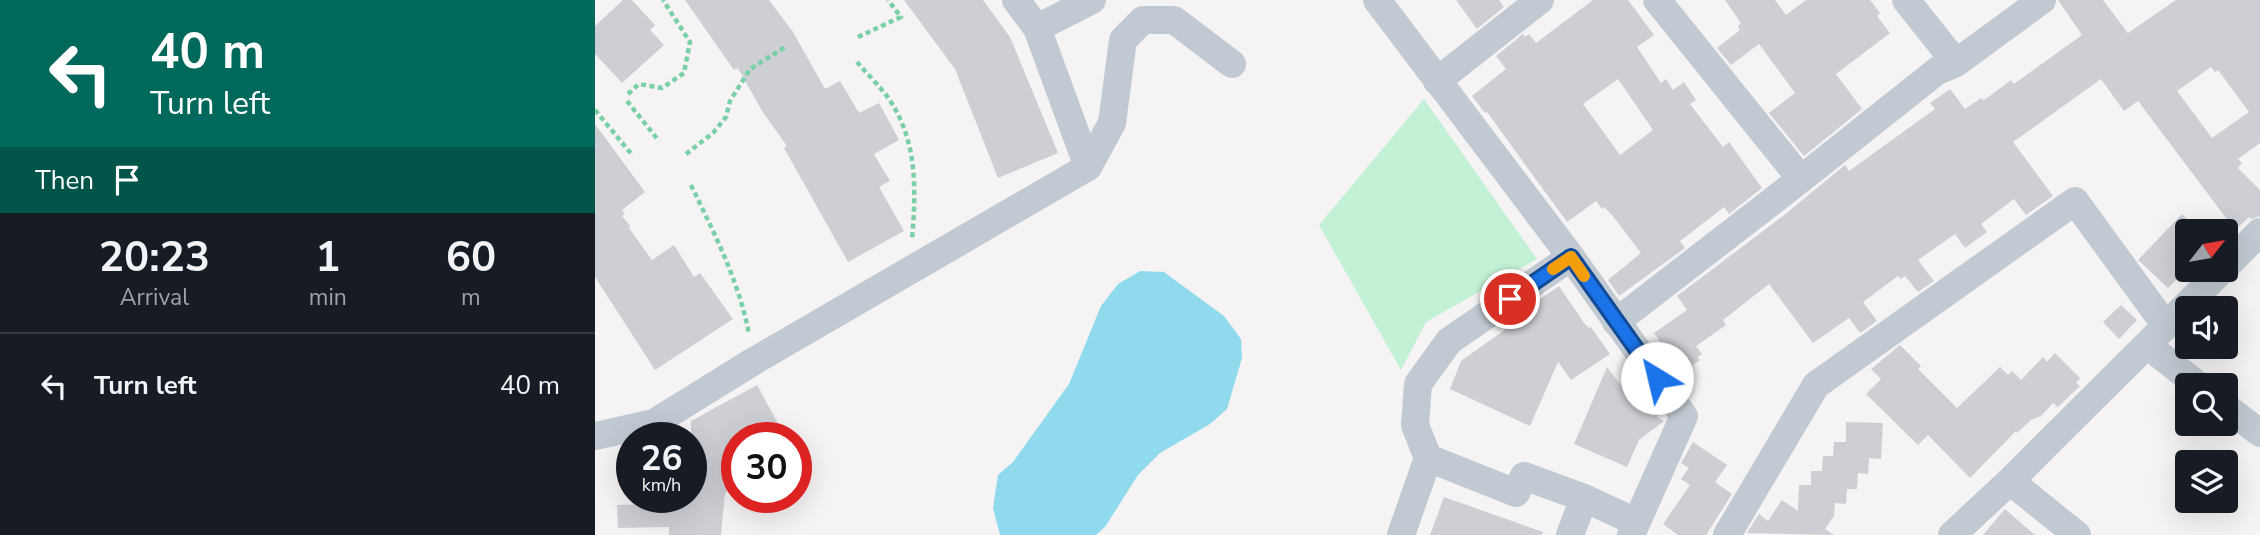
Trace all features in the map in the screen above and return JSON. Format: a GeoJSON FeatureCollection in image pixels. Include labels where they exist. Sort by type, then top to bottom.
{"type":"FeatureCollection","features":[{"type":"Feature","properties":{"kind":"street"},"geometry":{"type":"LineString","coordinates":[[1016,0],[1037,27],[1088,167]]}},
{"type":"Feature","properties":{"kind":"street"},"geometry":{"type":"LineString","coordinates":[[1037,27],[1092,0]]}},
{"type":"Feature","properties":{"kind":"street"},"geometry":{"type":"LineString","coordinates":[[1377,0],[1571,257],[1684,416],[1635,530],[1584,498],[1524,476],[1517,493],[1428,458]]}},
{"type":"Feature","properties":{"kind":"street"},"geometry":{"type":"LineString","coordinates":[[1437,81],[1540,0]]}},
{"type":"Feature","properties":{"kind":"street"},"geometry":{"type":"LineString","coordinates":[[1657,0],[1801,179]]}},
{"type":"Feature","properties":{"kind":"street"},"geometry":{"type":"LineString","coordinates":[[1906,0],[1956,64]]}},
{"type":"Feature","properties":{"kind":"street"},"geometry":{"type":"LineString","coordinates":[[1616,322],[1937,71],[1956,64],[2042,0]]}},
{"type":"Feature","properties":{"kind":"street"},"geometry":{"type":"LineString","coordinates":[[595,436],[654,423],[754,361],[1088,167],[1112,123],[1123,40],[1143,20],[1174,20],[1232,64]]}},
{"type":"Feature","properties":{"kind":"street"},"geometry":{"type":"LineString","coordinates":[[1727,535],[1816,384],[2075,201],[2157,335],[2188,373]]}},
{"type":"Feature","properties":{"kind":"street"},"geometry":{"type":"LineString","coordinates":[[2238,254],[2260,232]]}},
{"type":"Feature","properties":{"kind":"street"},"geometry":{"type":"LineString","coordinates":[[1401,535],[1428,458],[1415,425],[1419,384],[1449,341],[1571,257]]}},
{"type":"Feature","properties":{"kind":"street"},"geometry":{"type":"LineString","coordinates":[[1952,535],[2210,282]]}},
{"type":"Feature","properties":{"kind":"street"},"geometry":{"type":"LineString","coordinates":[[2238,416],[2260,433]]}},
{"type":"Feature","properties":{"kind":"street"},"geometry":{"type":"LineString","coordinates":[[2010,481],[2077,535]]}},
{"type":"Feature","properties":{"kind":"street"},"geometry":{"type":"LineString","coordinates":[[1570,535],[1584,498]]}},
{"type":"Feature","properties":{"kind":"path"},"geometry":{"type":"LineString","coordinates":[[628,94],[639,84],[662,88],[684,73],[690,42],[663,0]]}},
{"type":"Feature","properties":{"kind":"path"},"geometry":{"type":"LineString","coordinates":[[858,37],[901,17],[888,0]]}},
{"type":"Feature","properties":{"kind":"path"},"geometry":{"type":"LineString","coordinates":[[686,154],[713,133],[726,117],[730,101],[750,69],[787,46]]}},
{"type":"Feature","properties":{"kind":"path"},"geometry":{"type":"LineString","coordinates":[[857,62],[889,100],[911,146],[916,195],[911,250]]}},
{"type":"Feature","properties":{"kind":"path"},"geometry":{"type":"LineString","coordinates":[[627,101],[659,141]]}},
{"type":"Feature","properties":{"kind":"path"},"geometry":{"type":"LineString","coordinates":[[595,110],[633,156]]}},
{"type":"Feature","properties":{"kind":"path"},"geometry":{"type":"LineString","coordinates":[[691,185],[724,253],[746,316],[751,343]]}},
{"type":"Feature","properties":{"kind":"green space"},"geometry":{"type":"Polygon","coordinates":[[[1424,99],[1537,259],[1426,322],[1401,370],[1319,225],[1424,99]]]}},
{"type":"Feature","properties":{"kind":"water"},"geometry":{"type":"Polygon","coordinates":[[[1140,271],[1164,272],[1224,316],[1241,339],[1242,358],[1227,409],[1210,424],[1160,453],[1138,475],[1105,527],[1096,535],[1000,535],[993,508],[998,475],[1013,462],[1069,384],[1101,306],[1118,284],[1140,271]]]}},
{"type":"Feature","properties":{"kind":"building"},"geometry":{"type":"Polygon","coordinates":[[[623,0],[632,0],[655,25],[650,30],[664,45],[622,83],[595,54],[595,26],[623,0]]]}},
{"type":"Feature","properties":{"kind":"building"},"geometry":{"type":"Polygon","coordinates":[[[685,0],[769,0],[793,32],[825,89],[840,81],[859,113],[879,103],[899,140],[874,154],[890,181],[879,187],[904,231],[848,262],[784,148],[787,146],[762,111],[738,68],[734,70],[685,0]]]}},
{"type":"Feature","properties":{"kind":"building"},"geometry":{"type":"Polygon","coordinates":[[[904,0],[983,0],[1010,37],[1058,153],[998,178],[955,69],[904,0]]]}},
{"type":"Feature","properties":{"kind":"building"},"geometry":{"type":"Polygon","coordinates":[[[1456,0],[1499,0],[1504,7],[1477,29],[1456,0]]]}},
{"type":"Feature","properties":{"kind":"building"},"geometry":{"type":"Polygon","coordinates":[[[1593,0],[1628,0],[1654,35],[1637,47],[1661,83],[1666,79],[1673,90],[1684,82],[1696,100],[1690,104],[1723,147],[1729,142],[1762,188],[1729,214],[1724,207],[1680,241],[1685,248],[1619,296],[1608,280],[1641,253],[1612,215],[1596,201],[1567,222],[1487,112],[1485,113],[1472,96],[1506,69],[1496,56],[1523,34],[1525,37],[1529,34],[1536,43],[1593,0]],[[1618,79],[1583,104],[1620,155],[1653,130],[1618,79]]]}},
{"type":"Feature","properties":{"kind":"building"},"geometry":{"type":"Polygon","coordinates":[[[1725,0],[1775,0],[1786,15],[1806,0],[1870,0],[1880,13],[1877,16],[1890,33],[1836,74],[1862,109],[1804,156],[1769,113],[1795,93],[1759,44],[1731,65],[1717,48],[1740,30],[1738,26],[1741,23],[1725,0]]]}},
{"type":"Feature","properties":{"kind":"building"},"geometry":{"type":"Polygon","coordinates":[[[2058,0],[2103,0],[2128,33],[2176,0],[2260,0],[2260,143],[2238,159],[2242,163],[2238,168],[2260,190],[2260,216],[2251,219],[2249,217],[2238,227],[2238,219],[2227,219],[2138,101],[2124,111],[2101,79],[2013,142],[2053,196],[2026,215],[2014,199],[1981,224],[1987,232],[1965,248],[1955,234],[1918,260],[1934,281],[1918,292],[1905,276],[1901,279],[1898,276],[1863,302],[1877,321],[1860,333],[1849,318],[1813,343],[1769,284],[1723,320],[1726,325],[1696,346],[1702,354],[1698,357],[1700,360],[1682,372],[1654,333],[1687,310],[1677,296],[1845,165],[1849,171],[1935,109],[1930,103],[1950,89],[1965,109],[1981,98],[1987,98],[2011,80],[2014,84],[2082,35],[2058,0]],[[2211,67],[2177,91],[2212,138],[2249,112],[2218,70],[2215,72],[2211,67]]]}},
{"type":"Feature","properties":{"kind":"building"},"geometry":{"type":"Polygon","coordinates":[[[595,124],[645,192],[622,210],[625,214],[622,216],[629,228],[652,260],[674,245],[694,277],[700,273],[733,319],[655,370],[595,277],[595,124]]]}},
{"type":"Feature","properties":{"kind":"building"},"geometry":{"type":"Polygon","coordinates":[[[2175,221],[2175,281],[2168,288],[2138,260],[2175,221]]]}},
{"type":"Feature","properties":{"kind":"building"},"geometry":{"type":"Polygon","coordinates":[[[1559,286],[1584,323],[1591,327],[1610,354],[1571,380],[1558,362],[1530,426],[1450,389],[1461,361],[1527,314],[1524,310],[1559,286]]]}},
{"type":"Feature","properties":{"kind":"building"},"geometry":{"type":"Polygon","coordinates":[[[2121,305],[2137,320],[2119,339],[2103,322],[2121,305]]]}},
{"type":"Feature","properties":{"kind":"building"},"geometry":{"type":"Polygon","coordinates":[[[1900,345],[1921,366],[1918,369],[1957,408],[2000,367],[2008,375],[2012,371],[2021,380],[2043,357],[2047,362],[2055,353],[2080,378],[2076,383],[2080,386],[2058,407],[2053,403],[2041,416],[2031,420],[2017,433],[2016,431],[1970,478],[1928,435],[1918,445],[1866,394],[1881,379],[1871,369],[1900,345]]]}},
{"type":"Feature","properties":{"kind":"building"},"geometry":{"type":"Polygon","coordinates":[[[1607,367],[1630,397],[1644,388],[1662,413],[1657,417],[1664,421],[1639,440],[1627,467],[1574,444],[1607,367]]]}},
{"type":"Feature","properties":{"kind":"building"},"geometry":{"type":"Polygon","coordinates":[[[757,385],[777,422],[721,422],[721,535],[669,535],[669,527],[618,528],[617,513],[707,513],[707,422],[691,421],[757,385]]]}},
{"type":"Feature","properties":{"kind":"building"},"geometry":{"type":"Polygon","coordinates":[[[1846,422],[1883,423],[1881,459],[1869,458],[1868,474],[1858,473],[1857,489],[1847,489],[1846,504],[1835,503],[1834,516],[1825,529],[1834,535],[1747,533],[1759,514],[1768,521],[1782,500],[1798,511],[1799,485],[1811,485],[1811,471],[1822,471],[1823,456],[1833,456],[1834,442],[1846,442],[1846,422]]]}},
{"type":"Feature","properties":{"kind":"building"},"geometry":{"type":"Polygon","coordinates":[[[1693,442],[1727,465],[1715,482],[1732,494],[1706,535],[1678,535],[1663,524],[1690,485],[1681,479],[1689,468],[1681,463],[1693,442]]]}},
{"type":"Feature","properties":{"kind":"building"},"geometry":{"type":"Polygon","coordinates":[[[1444,497],[1543,532],[1542,535],[1430,535],[1444,497]]]}},
{"type":"Feature","properties":{"kind":"building"},"geometry":{"type":"Polygon","coordinates":[[[2005,509],[2035,535],[1983,535],[2005,509]]]}},
{"type":"Feature","properties":{"kind":"slow traffic"},"geometry":{"type":"LineString","coordinates":[[1553,269],[1571,257],[1584,276]]}},
{"type":"Feature","properties":{"kind":"route"},"geometry":{"type":"LineString","coordinates":[[1510,299],[1571,257],[1657,378]]}}]}
